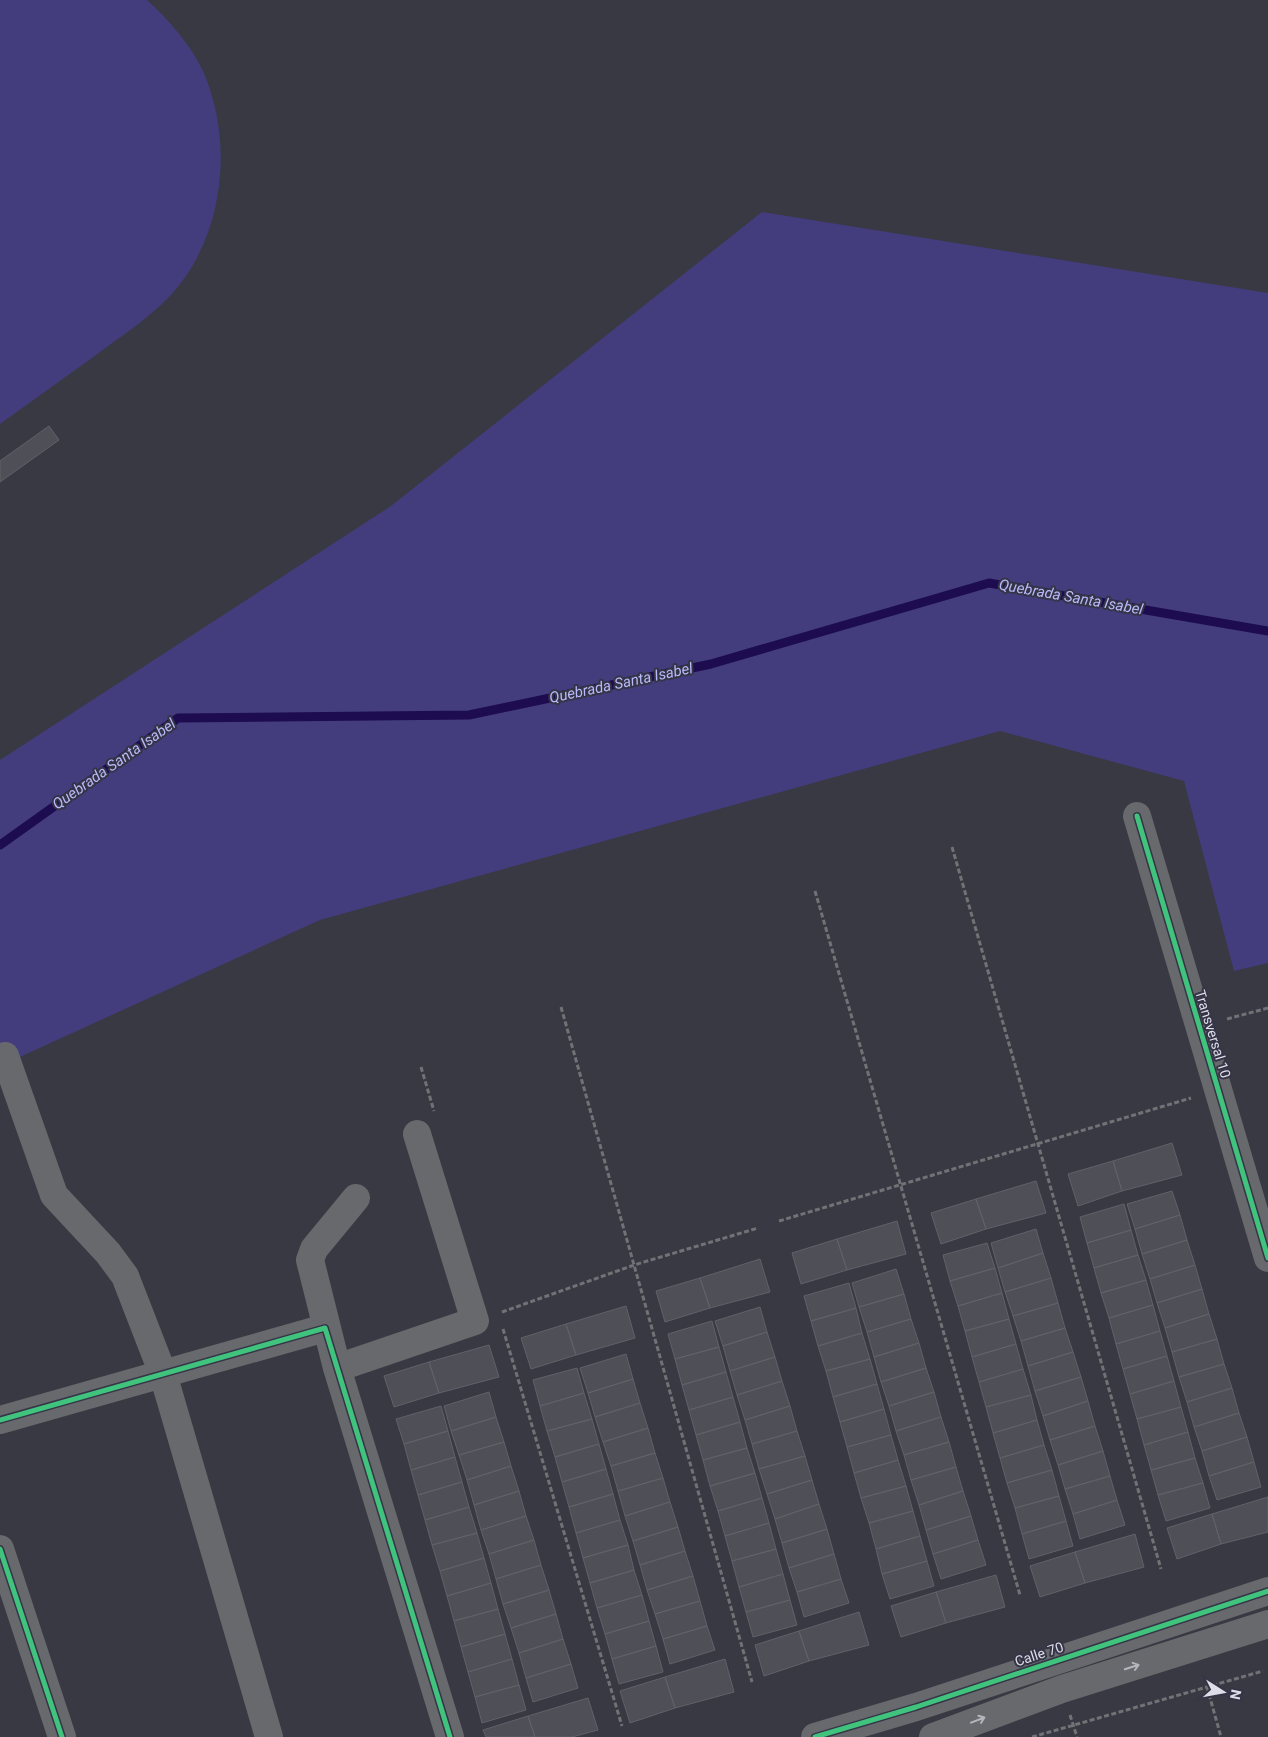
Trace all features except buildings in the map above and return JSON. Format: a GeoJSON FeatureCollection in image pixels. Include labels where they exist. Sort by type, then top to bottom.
{"type":"FeatureCollection","features":[{"type":"Feature","properties":{"kind":"street","name":"Transversal 10"},"geometry":{"type":"LineString","coordinates":[[1137,816],[1268,1258]]}},
{"type":"Feature","properties":{"kind":"street"},"geometry":{"type":"LineString","coordinates":[[5,1056],[54,1195],[108,1253],[125,1276],[164,1374],[269,1737]]}},
{"type":"Feature","properties":{"kind":"street"},"geometry":{"type":"LineString","coordinates":[[337,1368],[475,1322],[417,1134]]}},
{"type":"Feature","properties":{"kind":"street"},"geometry":{"type":"LineString","coordinates":[[356,1198],[314,1248],[310,1260],[325,1328],[450,1737]]}},
{"type":"Feature","properties":{"kind":"street"},"geometry":{"type":"LineString","coordinates":[[0,1420],[325,1328]]}},
{"type":"Feature","properties":{"kind":"street"},"geometry":{"type":"LineString","coordinates":[[0,1550],[62,1737]]}},
{"type":"Feature","properties":{"kind":"street","name":"Calle 70"},"geometry":{"type":"LineString","coordinates":[[816,1737],[916,1707],[1268,1591]]}},
{"type":"Feature","properties":{"kind":"street"},"geometry":{"type":"LineString","coordinates":[[932,1737],[1062,1688],[1268,1624]]}},
{"type":"Feature","properties":{"kind":"path"},"geometry":{"type":"LineString","coordinates":[[952,847],[1161,1569]]}},
{"type":"Feature","properties":{"kind":"path"},"geometry":{"type":"LineString","coordinates":[[815,891],[1020,1594]]}},
{"type":"Feature","properties":{"kind":"path"},"geometry":{"type":"LineString","coordinates":[[561,1007],[752,1682]]}},
{"type":"Feature","properties":{"kind":"path"},"geometry":{"type":"LineString","coordinates":[[1199,1026],[1268,1008]]}},
{"type":"Feature","properties":{"kind":"path"},"geometry":{"type":"LineString","coordinates":[[779,1221],[1218,1090]]}},
{"type":"Feature","properties":{"kind":"path"},"geometry":{"type":"LineString","coordinates":[[498,1314],[634,1265],[758,1228]]}},
{"type":"Feature","properties":{"kind":"path"},"geometry":{"type":"LineString","coordinates":[[501,1323],[622,1726]]}},
{"type":"Feature","properties":{"kind":"path"},"geometry":{"type":"LineString","coordinates":[[1032,1737],[1263,1671]]}},
{"type":"Feature","properties":{"kind":"path"},"geometry":{"type":"LineString","coordinates":[[1207,1687],[1221,1737]]}},
{"type":"Feature","properties":{"kind":"shaded area"},"geometry":{"type":"Polygon","coordinates":[[[0,0],[147,0],[178,33],[192,51],[203,71],[213,99],[219,129],[221,160],[218,191],[212,221],[201,249],[186,276],[167,299],[133,328],[0,424],[0,0]]]}},
{"type":"Feature","properties":{"kind":"shaded area"},"geometry":{"type":"Polygon","coordinates":[[[762,212],[1268,293],[1268,963],[1234,971],[1184,781],[1000,731],[320,920],[0,1066],[0,760],[391,506],[762,212]]]}},
{"type":"Feature","properties":{"kind":"waterway","name":"Quebrada Santa Isabel"},"geometry":{"type":"LineString","coordinates":[[0,845],[178,718],[469,715],[711,664],[989,583],[1268,631]]}},
{"type":"Feature","properties":{"kind":"cycle path"},"geometry":{"type":"LineString","coordinates":[[1137,816],[1268,1258]]}},
{"type":"Feature","properties":{"kind":"cycle path"},"geometry":{"type":"LineString","coordinates":[[0,1420],[325,1328],[450,1737]]}},
{"type":"Feature","properties":{"kind":"cycle path"},"geometry":{"type":"LineString","coordinates":[[0,1549],[62,1737]]}},
{"type":"Feature","properties":{"kind":"cycle path"},"geometry":{"type":"LineString","coordinates":[[815,1737],[916,1707],[1268,1591]]}}]}
